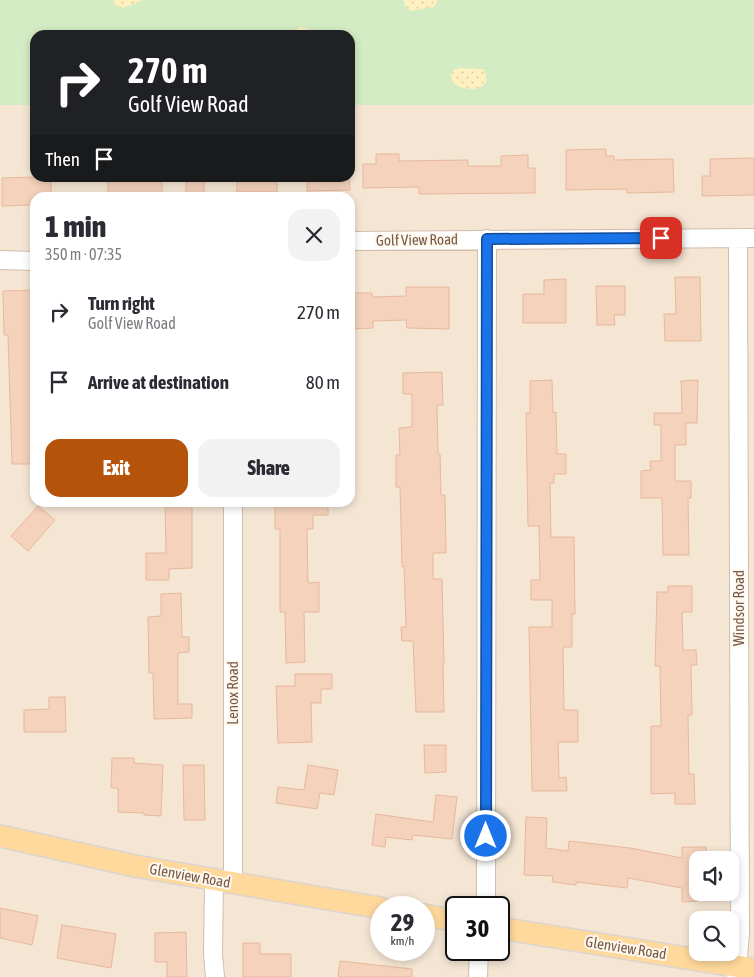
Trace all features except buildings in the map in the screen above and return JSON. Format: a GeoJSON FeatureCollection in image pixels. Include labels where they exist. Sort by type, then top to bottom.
{"type":"FeatureCollection","features":[{"type":"Feature","properties":{"kind":"main road","name":"Glenview Road"},"geometry":{"type":"LineString","coordinates":[[0,836],[126,864],[370,906]]}},
{"type":"Feature","properties":{"kind":"main road","name":"Glenview Road"},"geometry":{"type":"LineString","coordinates":[[510,930],[743,971]]}},
{"type":"Feature","properties":{"kind":"street","name":"Golf View Road"},"geometry":{"type":"LineString","coordinates":[[355,241],[746,238]]}},
{"type":"Feature","properties":{"kind":"street","name":"Windsor Road"},"geometry":{"type":"LineString","coordinates":[[743,971],[740,934],[746,238]]}},
{"type":"Feature","properties":{"kind":"street"},"geometry":{"type":"LineString","coordinates":[[486,896],[487,239]]}},
{"type":"Feature","properties":{"kind":"street"},"geometry":{"type":"LineString","coordinates":[[0,260],[30,261]]}},
{"type":"Feature","properties":{"kind":"street","name":"Lenox Road"},"geometry":{"type":"LineString","coordinates":[[215,977],[213,954],[224,882],[234,507]]}},
{"type":"Feature","properties":{"kind":"street"},"geometry":{"type":"LineString","coordinates":[[478,961],[478,977]]}},
{"type":"Feature","properties":{"kind":"shaded area"},"geometry":{"type":"Polygon","coordinates":[[[0,105],[30,105],[30,182],[355,182],[355,105],[754,105],[754,960],[739,958],[739,911],[689,911],[689,950],[510,921],[510,896],[445,896],[445,911],[435,910],[435,896],[370,896],[370,898],[208,870],[0,826],[0,105]]]}},
{"type":"Feature","properties":{"kind":"shaded area"},"geometry":{"type":"Polygon","coordinates":[[[0,844],[370,915],[370,961],[435,961],[435,926],[445,927],[445,961],[510,961],[510,938],[751,977],[0,977],[0,844]]]}},
{"type":"Feature","properties":{"kind":"green space"},"geometry":{"type":"Polygon","coordinates":[[[0,0],[754,0],[754,105],[355,105],[355,30],[30,30],[30,105],[0,105],[0,0]]]}},
{"type":"Feature","properties":{"kind":"sand"},"geometry":{"type":"Polygon","coordinates":[[[113,0],[143,0],[123,8],[116,5],[113,0]]]}},
{"type":"Feature","properties":{"kind":"sand"},"geometry":{"type":"Polygon","coordinates":[[[403,0],[438,0],[434,7],[411,11],[403,0]]]}},
{"type":"Feature","properties":{"kind":"sand"},"geometry":{"type":"Polygon","coordinates":[[[301,27],[310,30],[297,30],[301,27]]]}},
{"type":"Feature","properties":{"kind":"sand"},"geometry":{"type":"Polygon","coordinates":[[[459,68],[483,69],[486,81],[478,88],[472,89],[458,86],[452,82],[451,75],[453,70],[459,68]]]}},
{"type":"Feature","properties":{"kind":"route"},"geometry":{"type":"LineString","coordinates":[[486,836],[487,239],[661,238]]}}]}
